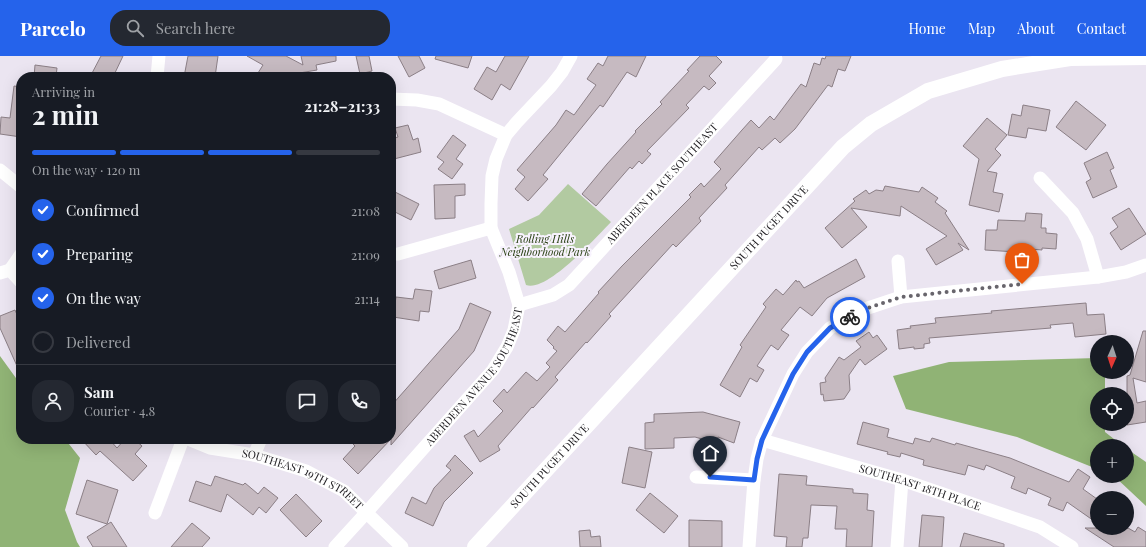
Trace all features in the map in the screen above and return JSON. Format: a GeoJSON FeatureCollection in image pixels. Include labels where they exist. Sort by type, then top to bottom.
{"type":"FeatureCollection","features":[{"type":"Feature","properties":{"kind":"street"},"geometry":{"type":"LineString","coordinates":[[158,72],[159,56]]}},
{"type":"Feature","properties":{"kind":"street","name":"ABERDEEN AVENUE SOUTHEAST"},"geometry":{"type":"LineString","coordinates":[[335,547],[493,370],[508,347],[514,330],[519,305],[509,272],[492,228],[492,176],[496,159],[506,135],[551,86],[562,72],[571,56]]}},
{"type":"Feature","properties":{"kind":"street","name":"SOUTH PUGET DRIVE"},"geometry":{"type":"LineString","coordinates":[[475,547],[843,147],[871,124],[928,91],[1002,69],[1070,58],[1146,57]]}},
{"type":"Feature","properties":{"kind":"street","name":"ABERDEEN PLACE SOUTHEAST"},"geometry":{"type":"LineString","coordinates":[[519,305],[553,295],[569,285],[776,59]]}},
{"type":"Feature","properties":{"kind":"street"},"geometry":{"type":"LineString","coordinates":[[396,98],[439,104],[506,135]]}},
{"type":"Feature","properties":{"kind":"street"},"geometry":{"type":"LineString","coordinates":[[0,170],[16,183]]}},
{"type":"Feature","properties":{"kind":"street"},"geometry":{"type":"LineString","coordinates":[[1040,178],[1073,213],[1086,239],[1098,277]]}},
{"type":"Feature","properties":{"kind":"street"},"geometry":{"type":"LineString","coordinates":[[398,254],[492,228]]}},
{"type":"Feature","properties":{"kind":"street"},"geometry":{"type":"LineString","coordinates":[[16,260],[5,272],[16,279]]}},
{"type":"Feature","properties":{"kind":"street"},"geometry":{"type":"LineString","coordinates":[[898,261],[901,297]]}},
{"type":"Feature","properties":{"kind":"street"},"geometry":{"type":"LineString","coordinates":[[749,547],[754,480],[762,440],[793,374],[807,352],[830,328],[865,309],[901,297],[1098,277],[1126,272],[1146,265]]}},
{"type":"Feature","properties":{"kind":"street","name":"SOUTHEAST 18TH PLACE"},"geometry":{"type":"LineString","coordinates":[[762,440],[902,480],[1040,527],[1072,547]]}},
{"type":"Feature","properties":{"kind":"street"},"geometry":{"type":"LineString","coordinates":[[155,513],[181,444]]}},
{"type":"Feature","properties":{"kind":"street","name":"SOUTHEAST 19TH STREET"},"geometry":{"type":"LineString","coordinates":[[200,444],[210,448],[254,455],[306,471],[344,491],[402,547]]}},
{"type":"Feature","properties":{"kind":"street"},"geometry":{"type":"LineString","coordinates":[[254,455],[259,444]]}},
{"type":"Feature","properties":{"kind":"street"},"geometry":{"type":"LineString","coordinates":[[696,477],[754,480]]}},
{"type":"Feature","properties":{"kind":"street"},"geometry":{"type":"LineString","coordinates":[[897,547],[902,480]]}},
{"type":"Feature","properties":{"kind":"green space","name":"Rolling Hills Neighborhood Park"},"geometry":{"type":"Polygon","coordinates":[[[568,184],[611,222],[571,262],[558,272],[535,285],[526,285],[509,229],[539,215],[568,184]]]}},
{"type":"Feature","properties":{"kind":"green space"},"geometry":{"type":"Polygon","coordinates":[[[0,356],[16,378],[16,444],[69,444],[80,458],[65,510],[80,547],[0,547],[0,356]]]}},
{"type":"Feature","properties":{"kind":"green space"},"geometry":{"type":"Polygon","coordinates":[[[1090,358],[1090,379],[1105,379],[1105,387],[1090,387],[1090,431],[1105,431],[1114,439],[1090,439],[1090,466],[1017,437],[906,409],[893,376],[949,362],[1090,358]]]}},
{"type":"Feature","properties":{"kind":"green space"},"geometry":{"type":"Polygon","coordinates":[[[1134,454],[1146,462],[1146,506],[1134,495],[1134,491],[1130,491],[1121,483],[1134,483],[1134,454]]]}},
{"type":"Feature","properties":{"kind":"building"},"geometry":{"type":"Polygon","coordinates":[[[101,56],[123,56],[115,72],[93,72],[101,56]]]}},
{"type":"Feature","properties":{"kind":"building"},"geometry":{"type":"Polygon","coordinates":[[[188,56],[218,56],[216,72],[185,72],[188,56]]]}},
{"type":"Feature","properties":{"kind":"building"},"geometry":{"type":"Polygon","coordinates":[[[247,56],[286,56],[303,65],[301,56],[336,56],[336,61],[316,65],[317,70],[305,72],[259,72],[263,65],[247,56]]]}},
{"type":"Feature","properties":{"kind":"building"},"geometry":{"type":"Polygon","coordinates":[[[356,56],[369,56],[372,71],[360,72],[356,56]]]}},
{"type":"Feature","properties":{"kind":"building"},"geometry":{"type":"Polygon","coordinates":[[[398,56],[419,56],[425,68],[409,77],[398,56]]]}},
{"type":"Feature","properties":{"kind":"building"},"geometry":{"type":"Polygon","coordinates":[[[436,56],[472,56],[468,68],[435,59],[436,56]]]}},
{"type":"Feature","properties":{"kind":"building"},"geometry":{"type":"Polygon","coordinates":[[[505,56],[529,56],[510,90],[501,84],[492,100],[474,89],[487,67],[496,72],[505,56]]]}},
{"type":"Feature","properties":{"kind":"building"},"geometry":{"type":"Polygon","coordinates":[[[608,56],[646,56],[636,77],[627,72],[603,107],[600,105],[543,175],[548,179],[528,201],[515,189],[525,177],[517,170],[556,125],[566,110],[574,115],[596,85],[587,79],[598,63],[603,66],[608,56]]]}},
{"type":"Feature","properties":{"kind":"building"},"geometry":{"type":"Polygon","coordinates":[[[700,56],[716,56],[722,62],[709,76],[716,83],[709,90],[704,86],[686,105],[689,108],[647,151],[651,154],[642,164],[639,161],[632,169],[630,167],[596,206],[582,194],[636,132],[635,131],[662,104],[660,102],[689,71],[687,70],[700,56]]]}},
{"type":"Feature","properties":{"kind":"building"},"geometry":{"type":"Polygon","coordinates":[[[826,56],[851,56],[845,71],[838,69],[832,87],[828,85],[795,129],[780,143],[775,138],[762,150],[759,147],[725,185],[727,188],[699,218],[701,221],[676,247],[673,244],[609,314],[611,316],[555,377],[558,380],[498,446],[500,450],[480,462],[464,436],[474,430],[478,437],[503,411],[493,401],[504,389],[507,393],[526,372],[537,381],[550,367],[546,363],[557,351],[547,340],[558,326],[565,332],[622,266],[691,197],[689,195],[701,183],[704,187],[721,169],[714,162],[751,120],[759,128],[770,116],[774,120],[801,84],[806,87],[814,63],[820,65],[822,58],[825,59],[826,56]]]}},
{"type":"Feature","properties":{"kind":"building"},"geometry":{"type":"Polygon","coordinates":[[[35,65],[57,68],[57,72],[34,72],[35,65]]]}},
{"type":"Feature","properties":{"kind":"building"},"geometry":{"type":"Polygon","coordinates":[[[14,86],[16,86],[16,136],[0,134],[1,117],[10,118],[14,86]]]}},
{"type":"Feature","properties":{"kind":"building"},"geometry":{"type":"Polygon","coordinates":[[[1076,101],[1106,125],[1086,150],[1056,127],[1076,101]]]}},
{"type":"Feature","properties":{"kind":"building"},"geometry":{"type":"Polygon","coordinates":[[[1023,105],[1050,110],[1046,131],[1028,128],[1026,138],[1008,135],[1012,114],[1021,116],[1023,105]]]}},
{"type":"Feature","properties":{"kind":"building"},"geometry":{"type":"Polygon","coordinates":[[[987,118],[1007,135],[995,149],[1001,155],[987,171],[997,173],[993,192],[1003,194],[999,212],[969,205],[979,159],[963,146],[987,118]]]}},
{"type":"Feature","properties":{"kind":"building"},"geometry":{"type":"Polygon","coordinates":[[[408,125],[413,140],[418,138],[421,152],[396,158],[396,138],[398,137],[396,128],[408,125]]]}},
{"type":"Feature","properties":{"kind":"building"},"geometry":{"type":"Polygon","coordinates":[[[453,135],[466,145],[456,159],[463,164],[452,179],[438,169],[444,162],[437,157],[453,135]]]}},
{"type":"Feature","properties":{"kind":"building"},"geometry":{"type":"Polygon","coordinates":[[[1107,152],[1114,168],[1110,170],[1117,187],[1093,198],[1086,182],[1091,179],[1084,163],[1107,152]]]}},
{"type":"Feature","properties":{"kind":"building"},"geometry":{"type":"Polygon","coordinates":[[[465,184],[465,195],[455,196],[455,218],[435,219],[434,185],[465,184]]]}},
{"type":"Feature","properties":{"kind":"building"},"geometry":{"type":"Polygon","coordinates":[[[885,186],[919,192],[922,187],[938,198],[935,202],[947,211],[945,213],[969,250],[958,243],[963,250],[936,265],[926,249],[947,236],[901,206],[900,216],[851,208],[867,227],[842,248],[825,228],[855,201],[853,199],[866,190],[869,194],[876,190],[883,191],[885,186]]]}},
{"type":"Feature","properties":{"kind":"building"},"geometry":{"type":"Polygon","coordinates":[[[396,192],[419,204],[411,220],[396,212],[396,192]]]}},
{"type":"Feature","properties":{"kind":"building"},"geometry":{"type":"Polygon","coordinates":[[[1129,208],[1146,234],[1121,250],[1110,233],[1118,227],[1112,218],[1129,208]]]}},
{"type":"Feature","properties":{"kind":"building"},"geometry":{"type":"Polygon","coordinates":[[[1026,213],[1042,214],[1041,228],[1046,228],[1046,233],[1057,234],[1056,249],[1042,248],[1042,250],[1018,248],[1017,252],[985,250],[986,230],[997,230],[998,220],[1025,221],[1026,213]]]}},
{"type":"Feature","properties":{"kind":"building"},"geometry":{"type":"Polygon","coordinates":[[[856,259],[865,277],[827,298],[812,316],[800,307],[781,330],[789,335],[778,350],[771,345],[757,366],[764,370],[757,382],[750,378],[740,397],[720,385],[742,347],[740,345],[766,307],[763,304],[776,289],[783,295],[796,280],[797,282],[799,281],[804,288],[856,259]]]}},
{"type":"Feature","properties":{"kind":"building"},"geometry":{"type":"Polygon","coordinates":[[[471,260],[476,278],[439,289],[434,271],[471,260]]]}},
{"type":"Feature","properties":{"kind":"building"},"geometry":{"type":"Polygon","coordinates":[[[415,289],[432,291],[429,312],[420,311],[419,321],[396,317],[396,297],[413,299],[415,289]]]}},
{"type":"Feature","properties":{"kind":"building"},"geometry":{"type":"Polygon","coordinates":[[[470,303],[491,312],[474,351],[396,439],[396,400],[459,329],[470,303]]]}},
{"type":"Feature","properties":{"kind":"building"},"geometry":{"type":"Polygon","coordinates":[[[1086,303],[1087,315],[1104,314],[1106,334],[1075,337],[1073,323],[1050,325],[1051,328],[929,338],[930,343],[924,344],[924,348],[914,349],[914,347],[899,349],[897,330],[911,328],[910,326],[936,323],[935,318],[992,313],[991,311],[1086,303]]]}},
{"type":"Feature","properties":{"kind":"building"},"geometry":{"type":"Polygon","coordinates":[[[15,310],[16,312],[16,364],[0,328],[0,316],[15,310]]]}},
{"type":"Feature","properties":{"kind":"building"},"geometry":{"type":"Polygon","coordinates":[[[1143,331],[1146,331],[1146,382],[1134,378],[1134,361],[1143,331]]]}},
{"type":"Feature","properties":{"kind":"building"},"geometry":{"type":"Polygon","coordinates":[[[869,332],[873,338],[877,335],[887,349],[865,365],[860,359],[849,375],[850,390],[844,399],[824,401],[823,394],[821,395],[820,383],[826,382],[825,378],[839,357],[844,360],[861,347],[856,341],[869,332]]]}},
{"type":"Feature","properties":{"kind":"building"},"geometry":{"type":"Polygon","coordinates":[[[1127,379],[1133,379],[1137,403],[1146,401],[1146,422],[1134,424],[1134,387],[1127,387],[1127,379]]]}},
{"type":"Feature","properties":{"kind":"building"},"geometry":{"type":"Polygon","coordinates":[[[703,412],[740,422],[734,443],[718,437],[716,443],[695,437],[674,438],[674,448],[645,449],[645,423],[654,422],[654,414],[703,412]]]}},
{"type":"Feature","properties":{"kind":"building"},"geometry":{"type":"Polygon","coordinates":[[[863,422],[889,429],[887,437],[913,444],[915,438],[930,442],[932,438],[955,445],[956,443],[1010,458],[1069,482],[1078,469],[1090,477],[1083,489],[1090,494],[1090,518],[1067,502],[1063,511],[1048,505],[1051,498],[1028,488],[1026,494],[1011,488],[1015,477],[986,465],[984,470],[968,465],[965,475],[923,465],[924,460],[901,453],[900,457],[887,454],[888,452],[857,444],[863,422]]]}},
{"type":"Feature","properties":{"kind":"building"},"geometry":{"type":"Polygon","coordinates":[[[86,444],[113,444],[117,448],[121,444],[140,444],[142,446],[135,454],[147,466],[133,481],[100,451],[96,455],[86,444]]]}},
{"type":"Feature","properties":{"kind":"building"},"geometry":{"type":"Polygon","coordinates":[[[353,444],[386,444],[358,474],[343,459],[355,446],[353,444]]]}},
{"type":"Feature","properties":{"kind":"building"},"geometry":{"type":"Polygon","coordinates":[[[629,447],[652,452],[645,488],[622,483],[629,447]]]}},
{"type":"Feature","properties":{"kind":"building"},"geometry":{"type":"Polygon","coordinates":[[[455,455],[473,473],[444,502],[433,526],[405,513],[412,497],[426,504],[434,488],[451,470],[446,466],[455,455]]]}},
{"type":"Feature","properties":{"kind":"building"},"geometry":{"type":"Polygon","coordinates":[[[779,474],[807,476],[806,485],[853,489],[853,493],[868,494],[867,510],[874,511],[872,547],[846,547],[847,529],[835,529],[837,506],[811,505],[808,538],[803,538],[802,547],[786,547],[787,537],[774,536],[779,474]]]}},
{"type":"Feature","properties":{"kind":"building"},"geometry":{"type":"Polygon","coordinates":[[[215,476],[243,485],[245,483],[258,494],[264,487],[278,498],[266,513],[259,507],[253,515],[227,494],[221,512],[189,501],[196,481],[211,486],[215,476]]]}},
{"type":"Feature","properties":{"kind":"building"},"geometry":{"type":"Polygon","coordinates":[[[87,480],[118,490],[107,524],[76,514],[87,480]]]}},
{"type":"Feature","properties":{"kind":"building"},"geometry":{"type":"Polygon","coordinates":[[[650,493],[678,516],[664,533],[636,510],[650,493]]]}},
{"type":"Feature","properties":{"kind":"building"},"geometry":{"type":"Polygon","coordinates":[[[296,494],[322,521],[306,537],[280,510],[296,494]]]}},
{"type":"Feature","properties":{"kind":"building"},"geometry":{"type":"Polygon","coordinates":[[[922,515],[944,517],[942,547],[919,547],[922,515]]]}},
{"type":"Feature","properties":{"kind":"building"},"geometry":{"type":"Polygon","coordinates":[[[689,520],[722,521],[722,547],[689,547],[689,520]]]}},
{"type":"Feature","properties":{"kind":"building"},"geometry":{"type":"Polygon","coordinates":[[[111,522],[127,547],[93,547],[87,537],[111,522]]]}},
{"type":"Feature","properties":{"kind":"building"},"geometry":{"type":"Polygon","coordinates":[[[192,523],[210,538],[202,547],[171,547],[192,523]]]}},
{"type":"Feature","properties":{"kind":"building"},"geometry":{"type":"Polygon","coordinates":[[[1138,527],[1146,532],[1146,547],[1114,547],[1096,535],[1134,535],[1138,527]]]}},
{"type":"Feature","properties":{"kind":"building"},"geometry":{"type":"Polygon","coordinates":[[[590,530],[591,537],[600,536],[601,547],[580,547],[579,531],[590,530]]]}},
{"type":"Feature","properties":{"kind":"building"},"geometry":{"type":"Polygon","coordinates":[[[964,533],[1004,544],[1004,547],[960,547],[964,533]]]}},
{"type":"Feature","properties":{"kind":"way so far"},"geometry":{"type":"LineString","coordinates":[[850,317],[865,309],[901,297],[1022,284]]}},
{"type":"Feature","properties":{"kind":"route"},"geometry":{"type":"LineString","coordinates":[[710,477],[754,480],[762,440],[793,374],[807,352],[830,328],[850,317]]}}]}
